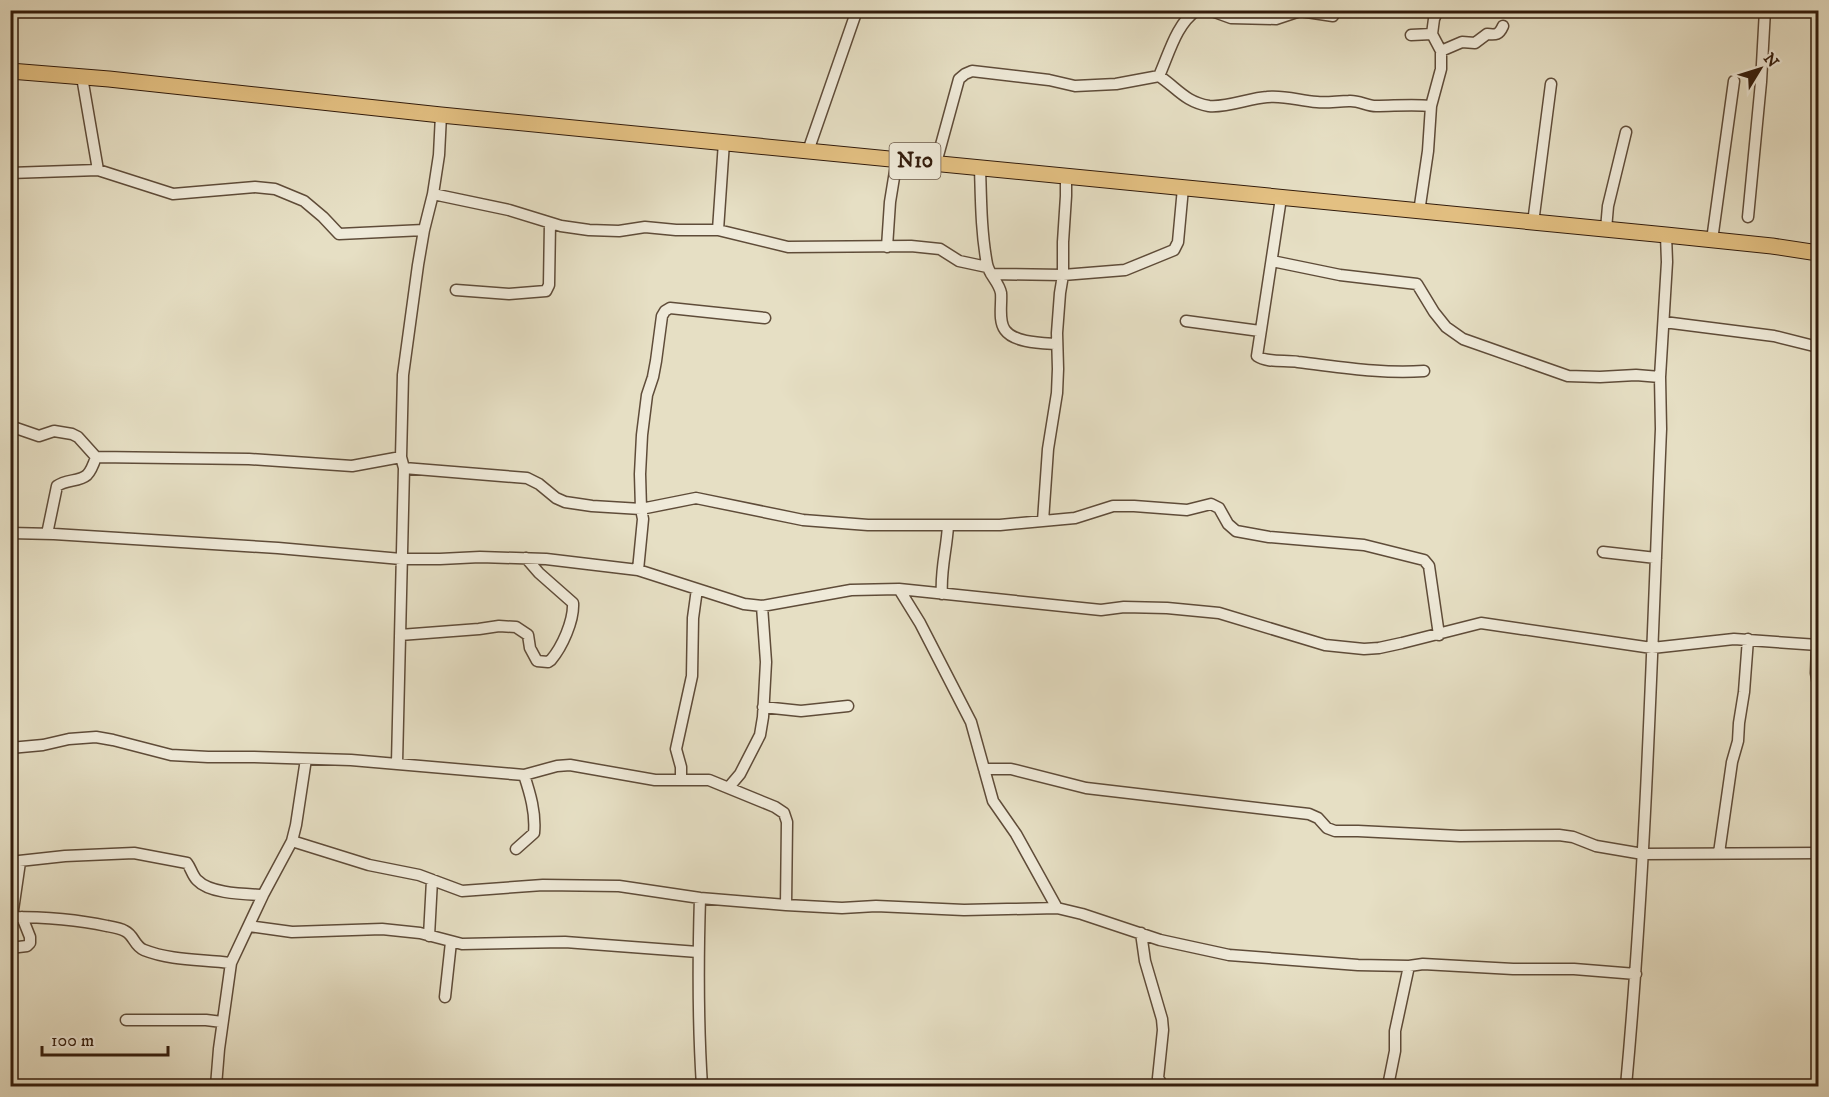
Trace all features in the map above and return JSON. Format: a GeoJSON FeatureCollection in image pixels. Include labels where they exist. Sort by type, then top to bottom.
{"type":"FeatureCollection","features":[{"type":"Feature","properties":{"kind":"main road","name":"N10"},"geometry":{"type":"LineString","coordinates":[[10,71],[1666,235],[1818,253]]}},
{"type":"Feature","properties":{"kind":"street"},"geometry":{"type":"LineString","coordinates":[[808,151],[857,10]]}},
{"type":"Feature","properties":{"kind":"street"},"geometry":{"type":"LineString","coordinates":[[1159,76],[1182,27],[1197,10]]}},
{"type":"Feature","properties":{"kind":"street"},"geometry":{"type":"LineString","coordinates":[[1209,10],[1231,18],[1276,20],[1300,11],[1333,16]]}},
{"type":"Feature","properties":{"kind":"street"},"geometry":{"type":"LineString","coordinates":[[1419,212],[1428,151],[1431,106],[1441,69],[1441,51],[1432,34],[1438,10]]}},
{"type":"Feature","properties":{"kind":"street"},"geometry":{"type":"LineString","coordinates":[[1748,217],[1765,10]]}},
{"type":"Feature","properties":{"kind":"street"},"geometry":{"type":"LineString","coordinates":[[1441,51],[1462,42],[1475,43],[1487,34],[1496,35],[1503,26]]}},
{"type":"Feature","properties":{"kind":"street"},"geometry":{"type":"LineString","coordinates":[[1411,34],[1432,34]]}},
{"type":"Feature","properties":{"kind":"street"},"geometry":{"type":"LineString","coordinates":[[936,163],[959,79],[972,71],[1075,86],[1116,84],[1159,76],[1180,94],[1208,106],[1266,97],[1288,97],[1316,102],[1351,100],[1376,106],[1398,104],[1431,106]]}},
{"type":"Feature","properties":{"kind":"street"},"geometry":{"type":"LineString","coordinates":[[82,77],[98,170]]}},
{"type":"Feature","properties":{"kind":"street"},"geometry":{"type":"LineString","coordinates":[[1712,240],[1734,81]]}},
{"type":"Feature","properties":{"kind":"street"},"geometry":{"type":"LineString","coordinates":[[1533,223],[1551,84]]}},
{"type":"Feature","properties":{"kind":"street"},"geometry":{"type":"LineString","coordinates":[[397,763],[404,468],[402,457],[403,375],[424,230],[434,194],[441,115]]}},
{"type":"Feature","properties":{"kind":"street"},"geometry":{"type":"LineString","coordinates":[[1606,229],[1608,206],[1626,132]]}},
{"type":"Feature","properties":{"kind":"street"},"geometry":{"type":"LineString","coordinates":[[718,230],[724,142]]}},
{"type":"Feature","properties":{"kind":"street"},"geometry":{"type":"LineString","coordinates":[[887,247],[890,202],[897,159]]}},
{"type":"Feature","properties":{"kind":"street"},"geometry":{"type":"LineString","coordinates":[[980,167],[982,217],[989,270],[1001,292],[1002,324],[1005,331],[1028,342],[1057,344]]}},
{"type":"Feature","properties":{"kind":"street"},"geometry":{"type":"LineString","coordinates":[[10,173],[98,170],[174,194],[255,187],[275,189],[304,201],[339,234],[424,230]]}},
{"type":"Feature","properties":{"kind":"street"},"geometry":{"type":"LineString","coordinates":[[1043,521],[1048,449],[1057,393],[1057,344],[1063,276],[1066,176]]}},
{"type":"Feature","properties":{"kind":"street"},"geometry":{"type":"LineString","coordinates":[[434,194],[509,210],[550,224],[589,230],[619,231],[645,227],[718,230],[788,247],[911,246],[940,249],[959,261],[989,270],[1063,276],[1125,270],[1174,250],[1178,243],[1184,188]]}},
{"type":"Feature","properties":{"kind":"street"},"geometry":{"type":"LineString","coordinates":[[1281,198],[1257,356],[1262,359],[1295,361],[1370,372],[1424,371]]}},
{"type":"Feature","properties":{"kind":"street"},"geometry":{"type":"LineString","coordinates":[[456,290],[509,294],[546,291],[549,285],[550,224]]}},
{"type":"Feature","properties":{"kind":"street"},"geometry":{"type":"LineString","coordinates":[[1626,1086],[1643,854],[1661,429],[1660,376],[1667,262],[1666,235]]}},
{"type":"Feature","properties":{"kind":"street"},"geometry":{"type":"LineString","coordinates":[[1272,261],[1340,275],[1417,284],[1440,319],[1457,336],[1517,360],[1568,376],[1660,376]]}},
{"type":"Feature","properties":{"kind":"street"},"geometry":{"type":"LineString","coordinates":[[638,570],[643,519],[641,509],[642,435],[647,395],[653,377],[660,326],[665,311],[678,308],[765,318]]}},
{"type":"Feature","properties":{"kind":"street"},"geometry":{"type":"LineString","coordinates":[[1186,321],[1260,331]]}},
{"type":"Feature","properties":{"kind":"street"},"geometry":{"type":"LineString","coordinates":[[1664,322],[1774,336],[1818,347]]}},
{"type":"Feature","properties":{"kind":"street"},"geometry":{"type":"LineString","coordinates":[[10,426],[39,436],[54,431],[72,434],[78,437],[96,457],[249,459],[352,466],[402,457]]}},
{"type":"Feature","properties":{"kind":"street"},"geometry":{"type":"LineString","coordinates":[[47,534],[57,486],[85,477],[96,457]]}},
{"type":"Feature","properties":{"kind":"street"},"geometry":{"type":"LineString","coordinates":[[404,468],[520,477],[539,484],[555,498],[592,506],[641,509],[696,498],[803,520],[868,525],[1000,525],[1075,518],[1113,506],[1187,510],[1211,504],[1220,508],[1228,524],[1236,531],[1269,537],[1364,545],[1424,560],[1429,566],[1439,635]]}},
{"type":"Feature","properties":{"kind":"street"},"geometry":{"type":"LineString","coordinates":[[942,594],[941,584],[948,525]]}},
{"type":"Feature","properties":{"kind":"street"},"geometry":{"type":"LineString","coordinates":[[10,533],[278,548],[401,559],[480,557],[546,559],[638,570],[744,604],[762,606],[851,590],[899,589],[1101,610],[1124,607],[1167,608],[1219,613],[1325,645],[1364,649],[1439,635],[1481,623],[1652,648],[1706,641],[1748,639],[1818,645],[1816,673],[1818,685]]}},
{"type":"Feature","properties":{"kind":"street"},"geometry":{"type":"LineString","coordinates":[[1603,552],[1656,558]]}},
{"type":"Feature","properties":{"kind":"street"},"geometry":{"type":"LineString","coordinates":[[400,635],[499,626],[516,627],[528,635],[530,648],[537,661],[548,662],[568,626],[573,603],[539,573],[526,558]]}},
{"type":"Feature","properties":{"kind":"street"},"geometry":{"type":"LineString","coordinates":[[681,780],[681,767],[676,749],[692,676],[693,618],[697,589]]}},
{"type":"Feature","properties":{"kind":"street"},"geometry":{"type":"LineString","coordinates":[[899,589],[920,623],[971,722],[993,801],[1017,834],[1057,908]]}},
{"type":"Feature","properties":{"kind":"street"},"geometry":{"type":"LineString","coordinates":[[729,787],[740,774],[760,735],[766,662],[762,606]]}},
{"type":"Feature","properties":{"kind":"street"},"geometry":{"type":"LineString","coordinates":[[1719,853],[1732,762],[1738,741],[1748,639]]}},
{"type":"Feature","properties":{"kind":"street"},"geometry":{"type":"LineString","coordinates":[[763,707],[801,711],[848,706]]}},
{"type":"Feature","properties":{"kind":"street"},"geometry":{"type":"LineString","coordinates":[[10,748],[96,737],[171,755],[397,763],[524,775],[557,766],[576,765],[654,780],[709,780],[775,807],[784,813],[787,822],[786,905]]}},
{"type":"Feature","properties":{"kind":"street"},"geometry":{"type":"LineString","coordinates":[[216,1086],[231,963],[292,841],[306,759]]}},
{"type":"Feature","properties":{"kind":"street"},"geometry":{"type":"LineString","coordinates":[[984,769],[1011,769],[1086,788],[1309,814],[1318,818],[1327,828],[1335,831],[1460,836],[1559,835],[1573,837],[1596,846],[1643,854],[1818,853]]}},
{"type":"Feature","properties":{"kind":"street"},"geometry":{"type":"LineString","coordinates":[[516,849],[534,832],[535,825],[531,796],[524,775]]}},
{"type":"Feature","properties":{"kind":"street"},"geometry":{"type":"LineString","coordinates":[[292,841],[369,865],[419,875],[462,891],[543,885],[619,886],[700,898],[842,908],[876,906],[964,910],[1057,908],[1160,940],[1229,955],[1292,961],[1409,966],[1424,964],[1502,969],[1574,969],[1636,974]]}},
{"type":"Feature","properties":{"kind":"street"},"geometry":{"type":"LineString","coordinates":[[10,948],[27,946],[30,943],[30,937],[15,917],[15,862],[65,856],[134,853],[187,863],[197,880],[212,888],[231,893],[263,895]]}},
{"type":"Feature","properties":{"kind":"street"},"geometry":{"type":"LineString","coordinates":[[429,936],[432,880]]}},
{"type":"Feature","properties":{"kind":"street"},"geometry":{"type":"LineString","coordinates":[[700,898],[698,952],[702,1086]]}},
{"type":"Feature","properties":{"kind":"street"},"geometry":{"type":"LineString","coordinates":[[15,917],[72,919],[94,923],[124,930],[143,950],[168,957],[231,963]]}},
{"type":"Feature","properties":{"kind":"street"},"geometry":{"type":"LineString","coordinates":[[249,926],[292,932],[382,929],[474,945],[523,941],[565,942],[698,952]]}},
{"type":"Feature","properties":{"kind":"street"},"geometry":{"type":"LineString","coordinates":[[1141,933],[1145,961],[1162,1018],[1158,1078],[1163,1086]]}},
{"type":"Feature","properties":{"kind":"street"},"geometry":{"type":"LineString","coordinates":[[445,997],[451,942]]}},
{"type":"Feature","properties":{"kind":"street"},"geometry":{"type":"LineString","coordinates":[[1388,1086],[1395,1052],[1395,1031],[1409,966]]}},
{"type":"Feature","properties":{"kind":"street"},"geometry":{"type":"LineString","coordinates":[[126,1020],[222,1022]]}}]}
